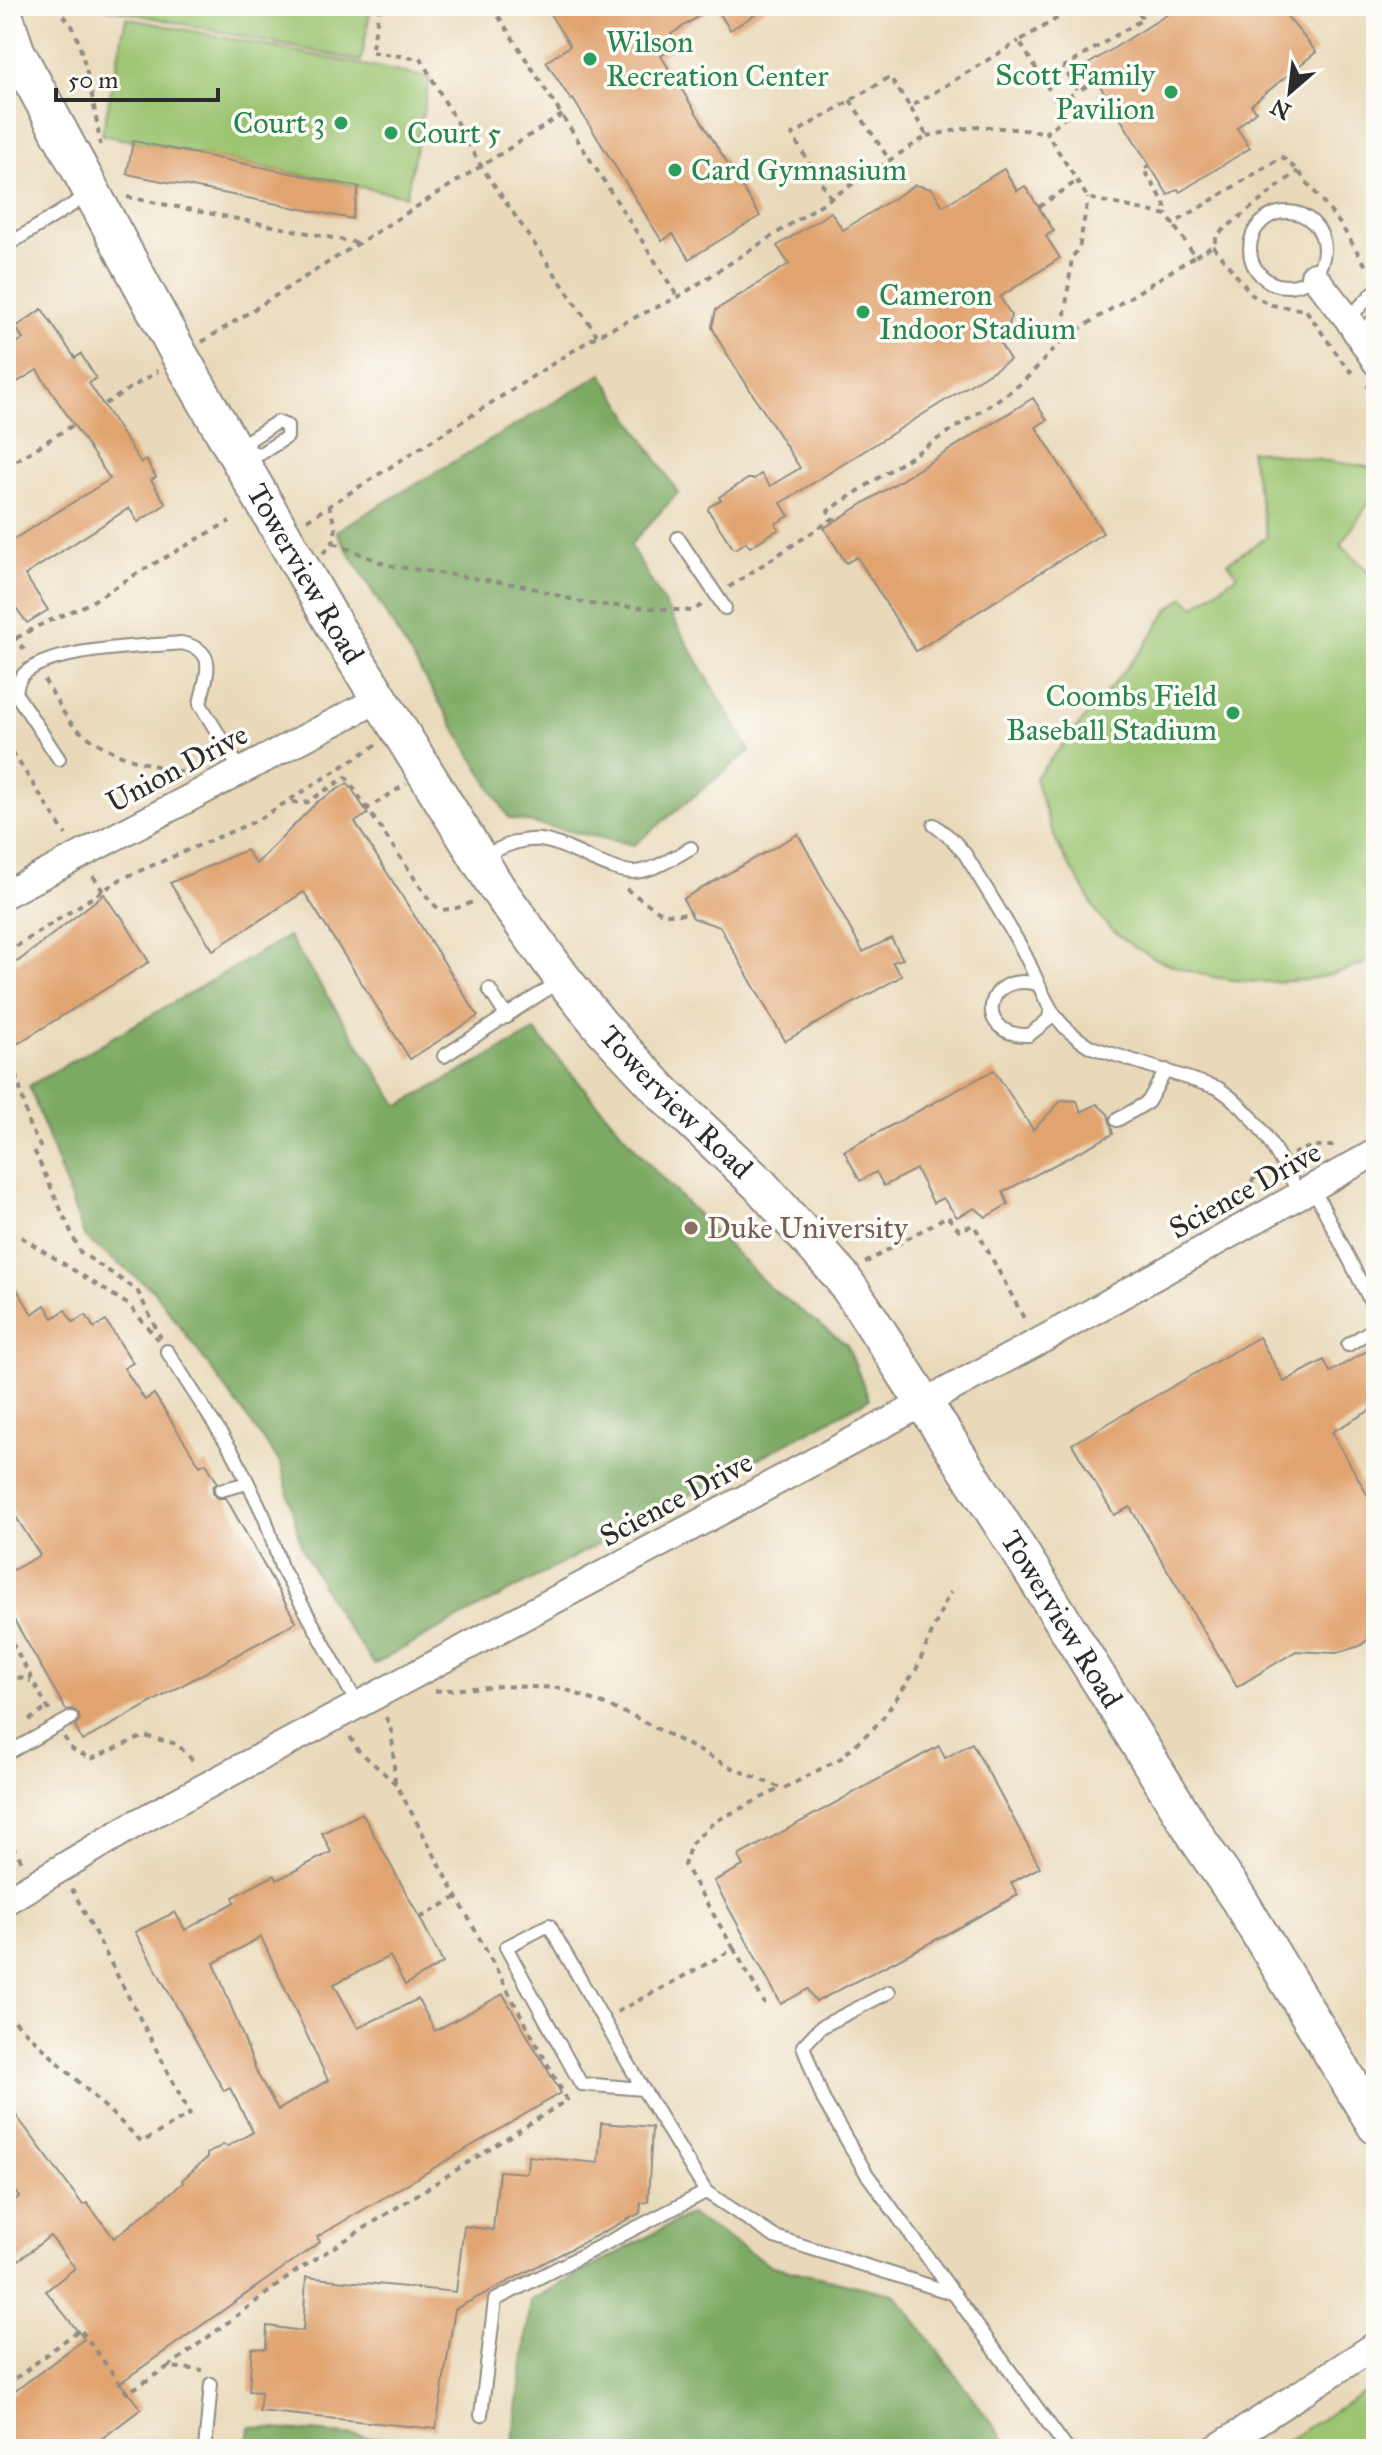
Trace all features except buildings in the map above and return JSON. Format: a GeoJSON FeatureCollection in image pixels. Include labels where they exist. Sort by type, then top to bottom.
{"type":"FeatureCollection","features":[{"type":"Feature","properties":{"kind":"street","name":"Towerview Road"},"geometry":{"type":"LineString","coordinates":[[9,38],[102,194],[180,356],[243,454],[284,535],[379,699],[478,859],[563,979],[601,1026],[665,1095],[759,1184],[841,1276],[925,1402],[1201,1844],[1238,1898],[1376,2126]]}},
{"type":"Feature","properties":{"kind":"street"},"geometry":{"type":"LineString","coordinates":[[1314,276],[1361,324],[1376,362]]}},
{"type":"Feature","properties":{"kind":"street","name":"Union Drive"},"geometry":{"type":"LineString","coordinates":[[6,894],[379,699]]}},
{"type":"Feature","properties":{"kind":"street","name":"Science Drive"},"geometry":{"type":"LineString","coordinates":[[6,1901],[135,1824],[1051,1335],[1376,1152]]}},
{"type":"Feature","properties":{"kind":"street"},"geometry":{"type":"LineString","coordinates":[[1215,2449],[1376,2345]]}},
{"type":"Feature","properties":{"kind":"lane"},"geometry":{"type":"LineString","coordinates":[[6,246],[102,194]]}},
{"type":"Feature","properties":{"kind":"lane"},"geometry":{"type":"LineString","coordinates":[[1289,212],[1301,215],[1317,227],[1324,243],[1324,255],[1314,276],[1290,287],[1278,286],[1257,273],[1250,261],[1251,238],[1265,218],[1289,212]]}},
{"type":"Feature","properties":{"kind":"lane"},"geometry":{"type":"LineString","coordinates":[[1361,324],[1376,290]]}},
{"type":"Feature","properties":{"kind":"lane"},"geometry":{"type":"LineString","coordinates":[[243,454],[260,454],[287,437],[289,425]]}},
{"type":"Feature","properties":{"kind":"lane"},"geometry":{"type":"LineString","coordinates":[[678,538],[725,608]]}},
{"type":"Feature","properties":{"kind":"lane"},"geometry":{"type":"LineString","coordinates":[[59,759],[16,694],[18,682],[24,674],[61,656],[181,643],[196,646],[204,653],[207,663],[200,704],[241,771]]}},
{"type":"Feature","properties":{"kind":"lane"},"geometry":{"type":"LineString","coordinates":[[934,825],[965,854],[1023,951],[1051,1011],[1073,1036],[1091,1047],[1218,1088],[1247,1110],[1306,1192],[1376,1312]]}},
{"type":"Feature","properties":{"kind":"lane"},"geometry":{"type":"LineString","coordinates":[[478,859],[514,841],[530,838],[565,846],[601,864],[633,872],[649,869],[691,848]]}},
{"type":"Feature","properties":{"kind":"lane"},"geometry":{"type":"LineString","coordinates":[[444,1056],[563,979]]}},
{"type":"Feature","properties":{"kind":"lane"},"geometry":{"type":"LineString","coordinates":[[1037,984],[1017,982],[1002,988],[992,1008],[993,1019],[1010,1034],[1029,1035],[1048,1020],[1051,1011]]}},
{"type":"Feature","properties":{"kind":"lane"},"geometry":{"type":"LineString","coordinates":[[489,989],[507,1017]]}},
{"type":"Feature","properties":{"kind":"lane"},"geometry":{"type":"LineString","coordinates":[[1117,1120],[1148,1102],[1166,1070]]}},
{"type":"Feature","properties":{"kind":"lane"},"geometry":{"type":"LineString","coordinates":[[1348,1345],[1376,1327]]}},
{"type":"Feature","properties":{"kind":"lane"},"geometry":{"type":"LineString","coordinates":[[167,1351],[235,1456],[265,1518],[281,1567],[358,1705]]}},
{"type":"Feature","properties":{"kind":"lane"},"geometry":{"type":"LineString","coordinates":[[221,1490],[248,1483]]}},
{"type":"Feature","properties":{"kind":"lane"},"geometry":{"type":"LineString","coordinates":[[6,1754],[71,1718]]}},
{"type":"Feature","properties":{"kind":"lane"},"geometry":{"type":"LineString","coordinates":[[643,2089],[581,2084],[506,1947],[549,1925],[706,2192],[775,2237],[955,2294]]}},
{"type":"Feature","properties":{"kind":"lane"},"geometry":{"type":"LineString","coordinates":[[889,1992],[821,2027],[803,2046],[823,2099],[866,2173],[1067,2449]]}},
{"type":"Feature","properties":{"kind":"lane"},"geometry":{"type":"LineString","coordinates":[[481,2415],[495,2300],[706,2192]]}},
{"type":"Feature","properties":{"kind":"lane"},"geometry":{"type":"LineString","coordinates":[[205,2449],[211,2378]]}},
{"type":"Feature","properties":{"kind":"path"},"geometry":{"type":"LineString","coordinates":[[56,6],[72,26],[78,41],[99,129],[99,155]]}},
{"type":"Feature","properties":{"kind":"path"},"geometry":{"type":"LineString","coordinates":[[380,6],[371,52],[421,59],[481,166],[598,335]]}},
{"type":"Feature","properties":{"kind":"path"},"geometry":{"type":"LineString","coordinates":[[492,6],[678,297]]}},
{"type":"Feature","properties":{"kind":"path"},"geometry":{"type":"LineString","coordinates":[[910,107],[1078,6]]}},
{"type":"Feature","properties":{"kind":"path"},"geometry":{"type":"LineString","coordinates":[[1078,91],[1064,67],[1143,19],[1135,6]]}},
{"type":"Feature","properties":{"kind":"path"},"geometry":{"type":"LineString","coordinates":[[284,535],[598,335],[678,297],[927,136],[978,126],[1046,132],[1066,117],[1019,41]]}},
{"type":"Feature","properties":{"kind":"path"},"geometry":{"type":"LineString","coordinates":[[831,198],[792,135],[890,77],[927,136]]}},
{"type":"Feature","properties":{"kind":"path"},"geometry":{"type":"LineString","coordinates":[[1058,104],[1097,80]]}},
{"type":"Feature","properties":{"kind":"path"},"geometry":{"type":"LineString","coordinates":[[850,100],[890,161]]}},
{"type":"Feature","properties":{"kind":"path"},"geometry":{"type":"LineString","coordinates":[[105,404],[562,115]]}},
{"type":"Feature","properties":{"kind":"path"},"geometry":{"type":"LineString","coordinates":[[1046,132],[1088,198],[1079,249],[1072,257],[1062,340]]}},
{"type":"Feature","properties":{"kind":"path"},"geometry":{"type":"LineString","coordinates":[[1173,224],[1282,157],[1298,171],[1341,225],[1366,266],[1376,264]]}},
{"type":"Feature","properties":{"kind":"path"},"geometry":{"type":"LineString","coordinates":[[1150,165],[1143,169],[1164,202],[1167,215],[1195,256]]}},
{"type":"Feature","properties":{"kind":"path"},"geometry":{"type":"LineString","coordinates":[[334,543],[387,565],[525,586],[588,604],[692,611],[834,518],[828,511],[1014,389],[1062,340],[1213,246],[1218,234],[1298,171]]}},
{"type":"Feature","properties":{"kind":"path"},"geometry":{"type":"LineString","coordinates":[[1039,207],[1077,181]]}},
{"type":"Feature","properties":{"kind":"path"},"geometry":{"type":"LineString","coordinates":[[102,194],[360,244]]}},
{"type":"Feature","properties":{"kind":"path"},"geometry":{"type":"LineString","coordinates":[[1088,198],[1167,215]]}},
{"type":"Feature","properties":{"kind":"path"},"geometry":{"type":"LineString","coordinates":[[1213,246],[1252,295],[1271,305],[1306,310],[1346,367],[1376,395]]}},
{"type":"Feature","properties":{"kind":"path"},"geometry":{"type":"LineString","coordinates":[[6,467],[73,425]]}},
{"type":"Feature","properties":{"kind":"path"},"geometry":{"type":"LineString","coordinates":[[323,553],[334,543],[336,531],[329,505]]}},
{"type":"Feature","properties":{"kind":"path"},"geometry":{"type":"LineString","coordinates":[[6,644],[88,604],[230,521]]}},
{"type":"Feature","properties":{"kind":"path"},"geometry":{"type":"LineString","coordinates":[[6,626],[74,726],[107,748],[140,764],[195,775]]}},
{"type":"Feature","properties":{"kind":"path"},"geometry":{"type":"LineString","coordinates":[[6,953],[121,879],[258,820],[290,802],[380,741]]}},
{"type":"Feature","properties":{"kind":"path"},"geometry":{"type":"LineString","coordinates":[[6,742],[103,891]]}},
{"type":"Feature","properties":{"kind":"path"},"geometry":{"type":"LineString","coordinates":[[290,802],[306,803],[346,777],[430,901],[440,910],[454,909],[475,901]]}},
{"type":"Feature","properties":{"kind":"path"},"geometry":{"type":"LineString","coordinates":[[365,810],[406,784]]}},
{"type":"Feature","properties":{"kind":"path"},"geometry":{"type":"LineString","coordinates":[[6,1054],[13,1060],[29,1125],[40,1146],[34,1150],[80,1252],[137,1290],[167,1351]]}},
{"type":"Feature","properties":{"kind":"path"},"geometry":{"type":"LineString","coordinates":[[1292,1155],[1312,1146],[1339,1146],[1350,1140]]}},
{"type":"Feature","properties":{"kind":"path"},"geometry":{"type":"LineString","coordinates":[[841,1276],[947,1216],[959,1230],[974,1225],[1026,1323]]}},
{"type":"Feature","properties":{"kind":"path"},"geometry":{"type":"LineString","coordinates":[[21,1237],[129,1305],[167,1351]]}},
{"type":"Feature","properties":{"kind":"path"},"geometry":{"type":"LineString","coordinates":[[765,2004],[684,1865],[691,1844],[714,1822],[841,1758],[880,1722],[916,1670],[951,1592]]}},
{"type":"Feature","properties":{"kind":"path"},"geometry":{"type":"LineString","coordinates":[[6,1632],[72,1749],[91,1759],[144,1736],[177,1744],[193,1762],[202,1767]]}},
{"type":"Feature","properties":{"kind":"path"},"geometry":{"type":"LineString","coordinates":[[6,1674],[32,1681]]}},
{"type":"Feature","properties":{"kind":"path"},"geometry":{"type":"LineString","coordinates":[[432,1691],[501,1686],[562,1688],[633,1716],[728,1766],[783,1789]]}},
{"type":"Feature","properties":{"kind":"path"},"geometry":{"type":"LineString","coordinates":[[386,1717],[392,1733],[396,1784]]}},
{"type":"Feature","properties":{"kind":"path"},"geometry":{"type":"LineString","coordinates":[[6,2386],[80,2329],[127,2393],[168,2367],[298,2270],[567,2100],[396,1784],[358,1750],[349,1735]]}},
{"type":"Feature","properties":{"kind":"path"},"geometry":{"type":"LineString","coordinates":[[6,1835],[25,1867]]}},
{"type":"Feature","properties":{"kind":"path"},"geometry":{"type":"LineString","coordinates":[[6,2013],[142,2142],[190,2114],[61,1868]]}},
{"type":"Feature","properties":{"kind":"path"},"geometry":{"type":"LineString","coordinates":[[420,1918],[457,1897]]}},
{"type":"Feature","properties":{"kind":"path"},"geometry":{"type":"LineString","coordinates":[[603,2020],[734,1949]]}},
{"type":"Feature","properties":{"kind":"path"},"geometry":{"type":"LineString","coordinates":[[168,2367],[195,2368],[211,2378]]}},
{"type":"Feature","properties":{"kind":"shaded area","name":"Duke University"},"geometry":{"type":"Polygon","coordinates":[[[6,6],[1376,6],[1376,2449],[6,2449],[6,6]]]}},
{"type":"Feature","properties":{"kind":"green space"},"geometry":{"type":"Polygon","coordinates":[[[97,6],[371,6],[361,61],[97,6]]]}},
{"type":"Feature","properties":{"kind":"green space"},"geometry":{"type":"Polygon","coordinates":[[[126,18],[430,78],[406,196],[102,135],[126,18]]]}},
{"type":"Feature","properties":{"kind":"green space"},"geometry":{"type":"Polygon","coordinates":[[[602,374],[678,493],[630,545],[750,751],[634,845],[509,818],[336,531],[602,374]]]}},
{"type":"Feature","properties":{"kind":"green space","name":"Coombs Field Baseball Stadium"},"geometry":{"type":"Polygon","coordinates":[[[1250,450],[1376,468],[1376,492],[1341,545],[1376,579],[1376,588],[1369,594],[1376,603],[1376,958],[1344,971],[1309,979],[1271,982],[1233,980],[1196,973],[1161,961],[1129,944],[1103,921],[1065,858],[1035,778],[1144,647],[1169,609],[1184,597],[1194,607],[1237,575],[1228,562],[1267,537],[1250,450]]]}},
{"type":"Feature","properties":{"kind":"green space"},"geometry":{"type":"Polygon","coordinates":[[[288,936],[399,1106],[535,1031],[656,1172],[769,1287],[847,1345],[869,1399],[374,1664],[339,1616],[302,1549],[281,1464],[154,1291],[85,1238],[29,1086],[288,936]]]}},
{"type":"Feature","properties":{"kind":"green space"},"geometry":{"type":"Polygon","coordinates":[[[690,2214],[772,2266],[896,2295],[1011,2449],[512,2449],[531,2300],[690,2214]]]}},
{"type":"Feature","properties":{"kind":"green space"},"geometry":{"type":"Polygon","coordinates":[[[1376,2385],[1376,2449],[1273,2449],[1376,2385]]]}},
{"type":"Feature","properties":{"kind":"green space"},"geometry":{"type":"Polygon","coordinates":[[[250,2427],[512,2449],[247,2449],[250,2427]]]}},
{"type":"Feature","properties":{"kind":"place","name":"Wilson Recreation Center"},"geometry":{"type":"Point","coordinates":[590,59]}},
{"type":"Feature","properties":{"kind":"place","name":"Scott Family Pavilion"},"geometry":{"type":"Point","coordinates":[1171,92]}},
{"type":"Feature","properties":{"kind":"place","name":"Court 3"},"geometry":{"type":"Point","coordinates":[341,123]}},
{"type":"Feature","properties":{"kind":"place","name":"Court 5"},"geometry":{"type":"Point","coordinates":[391,133]}},
{"type":"Feature","properties":{"kind":"place","name":"Card Gymnasium"},"geometry":{"type":"Point","coordinates":[675,170]}},
{"type":"Feature","properties":{"kind":"place","name":"Cameron Indoor Stadium"},"geometry":{"type":"Point","coordinates":[863,312]}},
{"type":"Feature","properties":{"kind":"place","name":"Coombs Field Baseball Stadium"},"geometry":{"type":"Point","coordinates":[1233,713]}},
{"type":"Feature","properties":{"kind":"place","name":"Duke University"},"geometry":{"type":"Point","coordinates":[691,1228]}}]}
